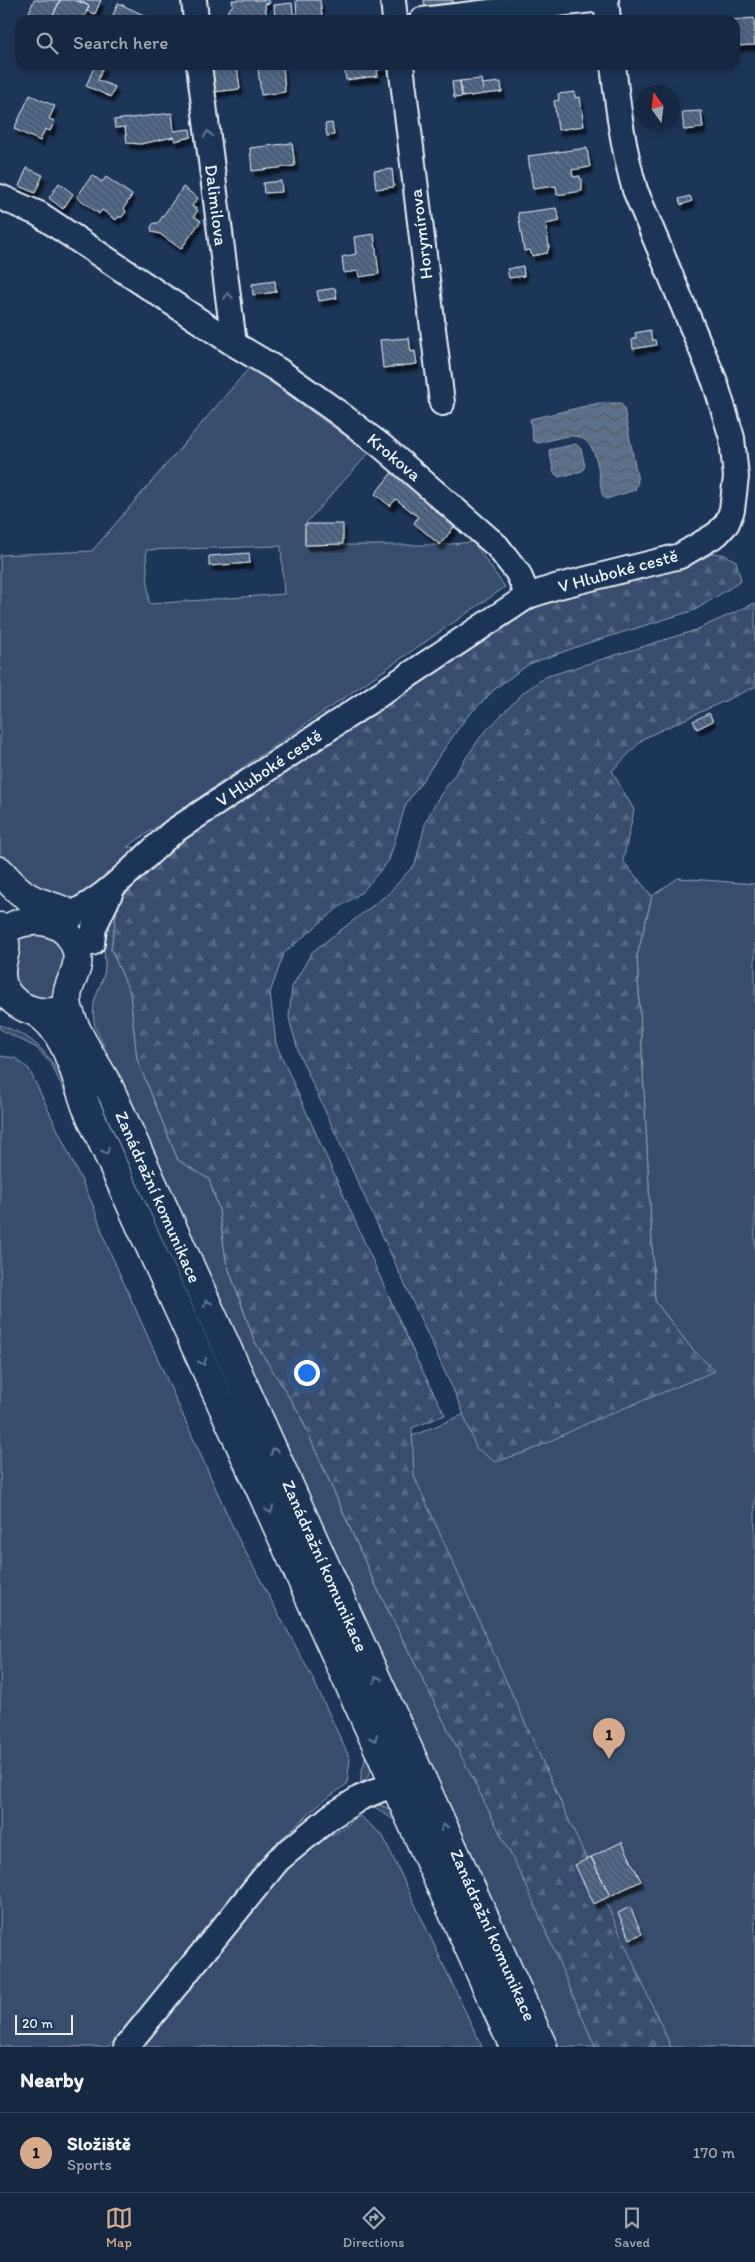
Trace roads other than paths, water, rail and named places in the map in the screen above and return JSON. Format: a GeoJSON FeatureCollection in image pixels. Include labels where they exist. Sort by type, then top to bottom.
{"type":"FeatureCollection","features":[{"type":"Feature","properties":{"kind":"main road"},"geometry":{"type":"LineString","coordinates":[[0,871],[32,899],[62,908],[53,919],[21,922],[1,932]]}},
{"type":"Feature","properties":{"kind":"main road"},"geometry":{"type":"LineString","coordinates":[[0,887],[18,913],[84,927],[92,943],[95,965],[93,977],[77,998],[55,1011],[15,1011]]}},
{"type":"Feature","properties":{"kind":"main road"},"geometry":{"type":"LineString","coordinates":[[53,919],[68,935],[76,951],[78,963],[75,974],[67,989],[77,998]]}},
{"type":"Feature","properties":{"kind":"main road","name":"Zanádražní komunikace"},"geometry":{"type":"LineString","coordinates":[[1,932],[7,947],[1,973],[2,980],[15,1011],[48,1021],[58,1035],[86,1106],[514,2047]]}},
{"type":"Feature","properties":{"kind":"main road","name":"Zanádražní komunikace"},"geometry":{"type":"LineString","coordinates":[[77,998],[74,1022],[108,1085],[543,2047]]}},
{"type":"Feature","properties":{"kind":"street"},"geometry":{"type":"LineString","coordinates":[[194,0],[196,15]]}},
{"type":"Feature","properties":{"kind":"street"},"geometry":{"type":"LineString","coordinates":[[393,0],[394,15]]}},
{"type":"Feature","properties":{"kind":"street"},"geometry":{"type":"LineString","coordinates":[[464,15],[592,0]]}},
{"type":"Feature","properties":{"kind":"street"},"geometry":{"type":"LineString","coordinates":[[606,0],[608,15]]}},
{"type":"Feature","properties":{"kind":"street","name":"Dalimilova"},"geometry":{"type":"LineString","coordinates":[[200,70],[234,344]]}},
{"type":"Feature","properties":{"kind":"street","name":"Horymírova"},"geometry":{"type":"LineString","coordinates":[[402,70],[442,403]]}},
{"type":"Feature","properties":{"kind":"street","name":"V Hluboké cestě"},"geometry":{"type":"LineString","coordinates":[[92,943],[94,927],[99,913],[113,888],[145,856],[174,831],[528,596],[556,586],[680,556],[705,542],[727,523],[735,496],[735,458],[732,438],[716,382],[635,190],[627,162],[614,70]]}},
{"type":"Feature","properties":{"kind":"street","name":"Krokova"},"geometry":{"type":"LineString","coordinates":[[0,197],[39,214],[234,344],[278,370],[384,448],[497,546],[518,572],[528,596]]}},
{"type":"Feature","properties":{"kind":"street","name":"V Hluboké cestě"},"geometry":{"type":"LineString","coordinates":[[53,919],[113,888]]}},
{"type":"Feature","properties":{"kind":"street"},"geometry":{"type":"LineString","coordinates":[[126,2047],[278,1860],[330,1816],[360,1798],[394,1784]]}},
{"type":"Feature","properties":{"kind":"water"},"geometry":{"type":"Polygon","coordinates":[[[599,403],[621,403],[624,408],[638,481],[635,490],[606,499],[602,494],[595,456],[592,448],[586,441],[579,437],[569,436],[538,443],[533,440],[530,419],[599,403]]]}},
{"type":"Feature","properties":{"kind":"water"},"geometry":{"type":"Polygon","coordinates":[[[576,444],[581,449],[585,466],[582,471],[559,477],[554,473],[549,450],[576,444]]]}},
{"type":"Feature","properties":{"kind":"place","name":"Složiště"},"geometry":{"type":"Point","coordinates":[609,1759]}}]}
